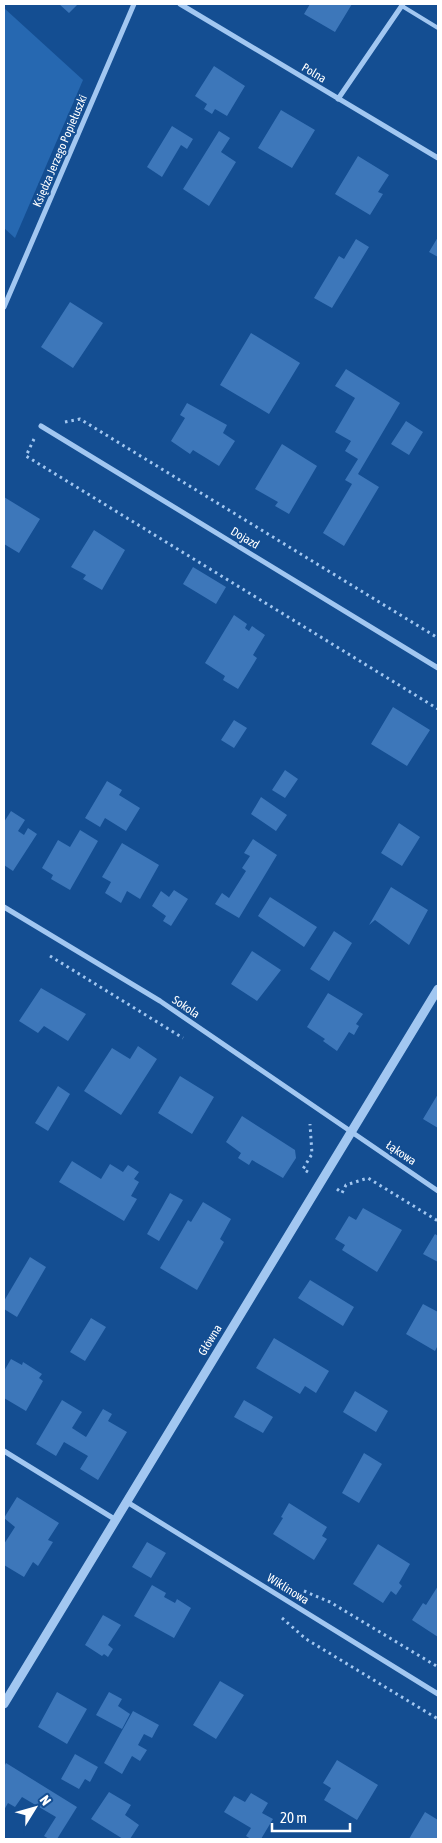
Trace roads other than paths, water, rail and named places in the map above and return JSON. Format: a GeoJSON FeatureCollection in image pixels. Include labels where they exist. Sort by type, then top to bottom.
{"type":"FeatureCollection","features":[{"type":"Feature","properties":{"kind":"street","name":"Księdza Jerzego Popiełuszki"},"geometry":{"type":"LineString","coordinates":[[4,307],[134,4]]}},
{"type":"Feature","properties":{"kind":"street","name":"Polna"},"geometry":{"type":"LineString","coordinates":[[180,4],[438,158]]}},
{"type":"Feature","properties":{"kind":"street"},"geometry":{"type":"LineString","coordinates":[[338,99],[403,5]]}},
{"type":"Feature","properties":{"kind":"street","name":"Dojazd"},"geometry":{"type":"LineString","coordinates":[[41,426],[438,668]]}},
{"type":"Feature","properties":{"kind":"street","name":"Sokola"},"geometry":{"type":"LineString","coordinates":[[4,907],[160,1001],[352,1133]]}},
{"type":"Feature","properties":{"kind":"street","name":"Główna"},"geometry":{"type":"LineString","coordinates":[[4,1704],[438,989]]}},
{"type":"Feature","properties":{"kind":"street","name":"Łąkowa"},"geometry":{"type":"LineString","coordinates":[[352,1133],[438,1191]]}},
{"type":"Feature","properties":{"kind":"street"},"geometry":{"type":"LineString","coordinates":[[4,1450],[116,1520]]}},
{"type":"Feature","properties":{"kind":"street","name":"Wiklinowa"},"geometry":{"type":"LineString","coordinates":[[127,1502],[438,1694]]}},
{"type":"Feature","properties":{"kind":"lane"},"geometry":{"type":"LineString","coordinates":[[403,5],[438,28]]}}]}
